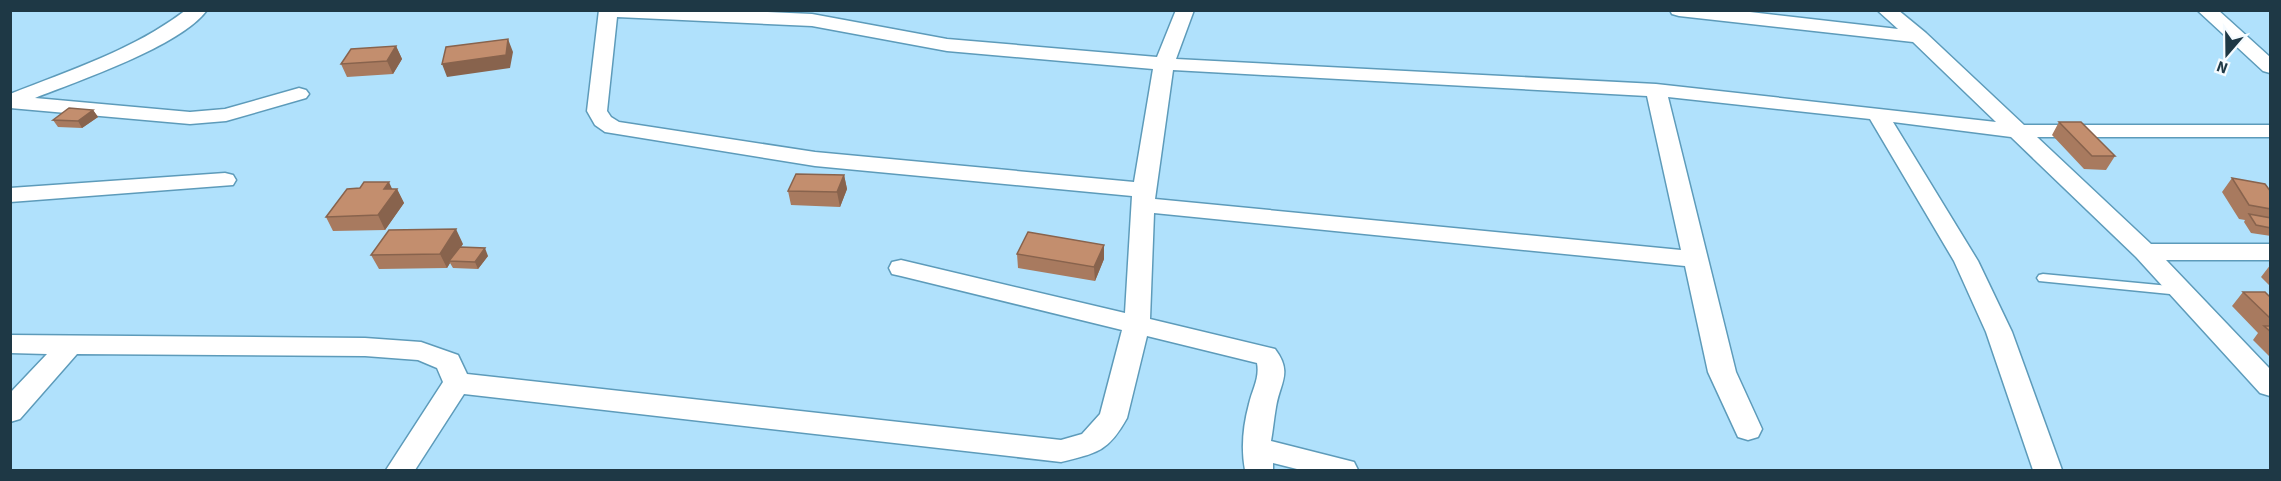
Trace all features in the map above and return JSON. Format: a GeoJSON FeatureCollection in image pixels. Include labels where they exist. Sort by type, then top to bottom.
{"type":"FeatureCollection","features":[{"type":"Feature","properties":{"kind":"street"},"geometry":{"type":"LineString","coordinates":[[10,101],[153,40],[186,21],[198,10]]}},
{"type":"Feature","properties":{"kind":"street"},"geometry":{"type":"LineString","coordinates":[[457,383],[1061,451],[1092,443],[1113,418],[1137,324],[1145,197],[1164,64],[1185,10]]}},
{"type":"Feature","properties":{"kind":"street"},"geometry":{"type":"LineString","coordinates":[[1679,10],[1919,37]]}},
{"type":"Feature","properties":{"kind":"street"},"geometry":{"type":"LineString","coordinates":[[1886,10],[1919,37],[2145,252],[2271,386]]}},
{"type":"Feature","properties":{"kind":"street"},"geometry":{"type":"LineString","coordinates":[[2206,10],[2271,67]]}},
{"type":"Feature","properties":{"kind":"street"},"geometry":{"type":"LineString","coordinates":[[1694,259],[815,159],[613,127],[602,121],[597,111],[608,11],[812,20],[947,45],[1164,64],[1656,90],[2018,131],[2271,131]]}},
{"type":"Feature","properties":{"kind":"street"},"geometry":{"type":"LineString","coordinates":[[1656,90],[1722,372],[1748,429]]}},
{"type":"Feature","properties":{"kind":"street"},"geometry":{"type":"LineString","coordinates":[[10,101],[190,118],[226,115],[299,94]]}},
{"type":"Feature","properties":{"kind":"street"},"geometry":{"type":"LineString","coordinates":[[1877,114],[1976,280],[1999,332],[2047,471]]}},
{"type":"Feature","properties":{"kind":"street"},"geometry":{"type":"LineString","coordinates":[[10,195],[225,180]]}},
{"type":"Feature","properties":{"kind":"street"},"geometry":{"type":"LineString","coordinates":[[2145,252],[2271,252]]}},
{"type":"Feature","properties":{"kind":"street"},"geometry":{"type":"LineString","coordinates":[[902,268],[1266,356],[1271,363],[1272,374],[1262,406],[1258,459],[1344,471]]}},
{"type":"Feature","properties":{"kind":"street"},"geometry":{"type":"LineString","coordinates":[[10,344],[365,347],[421,351],[448,362],[457,383]]}},
{"type":"Feature","properties":{"kind":"street"},"geometry":{"type":"LineString","coordinates":[[10,412],[71,344]]}},
{"type":"Feature","properties":{"kind":"street"},"geometry":{"type":"LineString","coordinates":[[400,471],[457,383]]}},
{"type":"Feature","properties":{"kind":"lane"},"geometry":{"type":"LineString","coordinates":[[2043,278],[2182,291]]}},
{"type":"Feature","properties":{"kind":"building"},"geometry":{"type":"Polygon","coordinates":[[[508,39],[506,55],[442,64],[446,47],[508,39]]]}},
{"type":"Feature","properties":{"kind":"building"},"geometry":{"type":"Polygon","coordinates":[[[396,46],[387,61],[341,64],[351,49],[396,46]]]}},
{"type":"Feature","properties":{"kind":"building"},"geometry":{"type":"Polygon","coordinates":[[[69,108],[93,110],[78,121],[53,120],[69,108]]]}},
{"type":"Feature","properties":{"kind":"building"},"geometry":{"type":"Polygon","coordinates":[[[2059,122],[2081,122],[2115,156],[2092,156],[2059,122]]]}},
{"type":"Feature","properties":{"kind":"building"},"geometry":{"type":"Polygon","coordinates":[[[796,174],[844,175],[837,192],[788,191],[796,174]]]}},
{"type":"Feature","properties":{"kind":"building"},"geometry":{"type":"Polygon","coordinates":[[[2232,178],[2265,184],[2271,192],[2271,209],[2249,205],[2232,178]]]}},
{"type":"Feature","properties":{"kind":"building"},"geometry":{"type":"Polygon","coordinates":[[[364,182],[389,182],[384,189],[397,189],[378,215],[326,217],[347,189],[360,188],[364,182]]]}},
{"type":"Feature","properties":{"kind":"building"},"geometry":{"type":"Polygon","coordinates":[[[2249,214],[2271,218],[2271,228],[2256,225],[2249,214]]]}},
{"type":"Feature","properties":{"kind":"building"},"geometry":{"type":"Polygon","coordinates":[[[456,229],[440,254],[371,255],[389,230],[456,229]]]}},
{"type":"Feature","properties":{"kind":"building"},"geometry":{"type":"Polygon","coordinates":[[[1028,232],[1104,245],[1094,267],[1017,254],[1028,232]]]}},
{"type":"Feature","properties":{"kind":"building"},"geometry":{"type":"Polygon","coordinates":[[[460,247],[485,248],[475,262],[449,261],[460,247]]]}},
{"type":"Feature","properties":{"kind":"building"},"geometry":{"type":"Polygon","coordinates":[[[2243,292],[2265,292],[2271,298],[2271,319],[2243,292]]]}}]}
